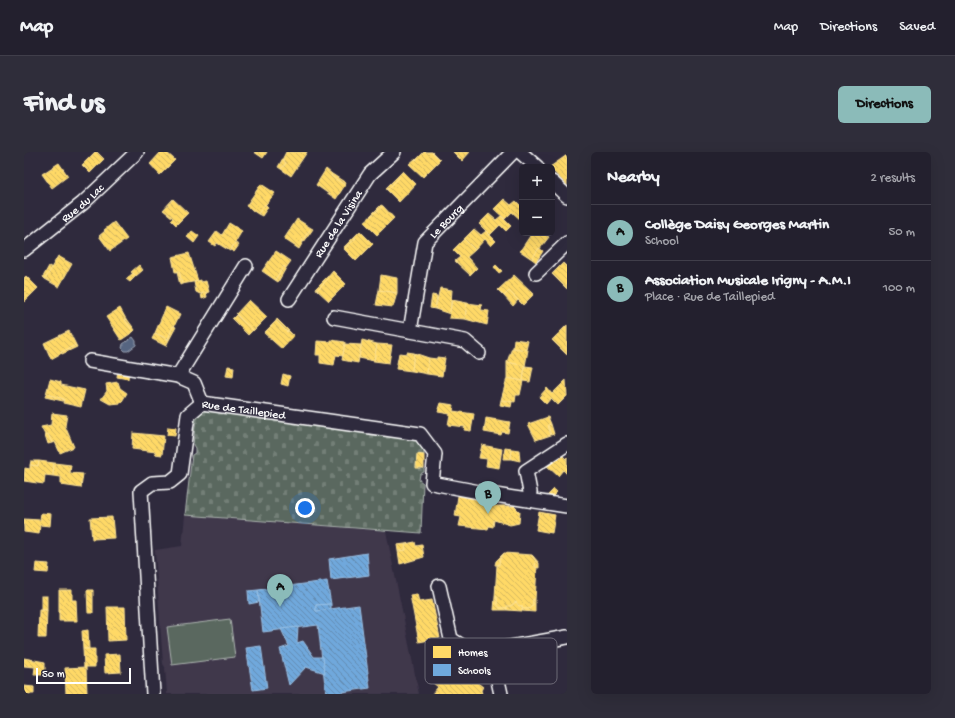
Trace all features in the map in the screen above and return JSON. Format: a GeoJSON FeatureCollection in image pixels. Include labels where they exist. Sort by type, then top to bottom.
{"type":"FeatureCollection","features":[{"type":"Feature","properties":{"kind":"street","name":"Rue du Lac"},"geometry":{"type":"LineString","coordinates":[[24,250],[83,203],[137,152]]}},
{"type":"Feature","properties":{"kind":"street","name":"Rue de la Visina"},"geometry":{"type":"LineString","coordinates":[[288,299],[370,174],[394,152]]}},
{"type":"Feature","properties":{"kind":"street","name":"Le Bourg"},"geometry":{"type":"LineString","coordinates":[[410,331],[425,242],[513,152]]}},
{"type":"Feature","properties":{"kind":"street"},"geometry":{"type":"LineString","coordinates":[[520,152],[534,164]]}},
{"type":"Feature","properties":{"kind":"street"},"geometry":{"type":"LineString","coordinates":[[555,185],[567,196]]}},
{"type":"Feature","properties":{"kind":"street"},"geometry":{"type":"LineString","coordinates":[[536,273],[567,243]]}},
{"type":"Feature","properties":{"kind":"street"},"geometry":{"type":"LineString","coordinates":[[178,376],[246,266]]}},
{"type":"Feature","properties":{"kind":"street"},"geometry":{"type":"LineString","coordinates":[[334,317],[466,341],[479,353]]}},
{"type":"Feature","properties":{"kind":"street"},"geometry":{"type":"LineString","coordinates":[[90,361],[178,376],[194,383],[202,403]]}},
{"type":"Feature","properties":{"kind":"street","name":"Rue de Taillepied"},"geometry":{"type":"LineString","coordinates":[[153,694],[141,491],[152,483],[170,482],[180,474],[188,415],[202,403],[420,434],[434,454],[432,483],[567,506]]}},
{"type":"Feature","properties":{"kind":"street"},"geometry":{"type":"LineString","coordinates":[[528,500],[530,492],[526,471],[567,444]]}},
{"type":"Feature","properties":{"kind":"street"},"geometry":{"type":"LineString","coordinates":[[439,586],[451,638]]}},
{"type":"Feature","properties":{"kind":"street"},"geometry":{"type":"LineString","coordinates":[[557,639],[567,637]]}},
{"type":"Feature","properties":{"kind":"street"},"geometry":{"type":"LineString","coordinates":[[499,684],[501,694]]}},
{"type":"Feature","properties":{"kind":"shaded area"},"geometry":{"type":"Polygon","coordinates":[[[185,515],[386,531],[419,694],[167,694],[165,667],[163,664],[155,550],[182,546],[185,515]]]}},
{"type":"Feature","properties":{"kind":"green space"},"geometry":{"type":"Polygon","coordinates":[[[205,410],[418,439],[424,446],[424,455],[417,455],[416,467],[424,468],[424,472],[420,474],[419,480],[423,483],[421,533],[185,515],[192,455],[195,453],[195,448],[193,445],[196,417],[205,410]]]}},
{"type":"Feature","properties":{"kind":"green space"},"geometry":{"type":"Polygon","coordinates":[[[230,619],[235,657],[172,665],[167,627],[230,619]]]}},
{"type":"Feature","properties":{"kind":"water"},"geometry":{"type":"Polygon","coordinates":[[[133,337],[136,341],[136,345],[128,351],[125,351],[122,348],[123,344],[133,337]]]}},
{"type":"Feature","properties":{"kind":"building: Homes"},"geometry":{"type":"Polygon","coordinates":[[[95,152],[97,152],[104,159],[90,173],[82,165],[95,152]]]}},
{"type":"Feature","properties":{"kind":"building: Homes"},"geometry":{"type":"Polygon","coordinates":[[[161,152],[166,152],[175,160],[160,175],[150,164],[161,152]]]}},
{"type":"Feature","properties":{"kind":"building: Homes"},"geometry":{"type":"Polygon","coordinates":[[[254,152],[267,152],[263,158],[254,152]]]}},
{"type":"Feature","properties":{"kind":"building: Homes"},"geometry":{"type":"Polygon","coordinates":[[[286,152],[307,152],[291,176],[281,169],[286,163],[282,160],[286,152]]]}},
{"type":"Feature","properties":{"kind":"building: Homes"},"geometry":{"type":"Polygon","coordinates":[[[424,152],[432,152],[440,160],[423,177],[409,164],[415,159],[416,160],[424,152]]]}},
{"type":"Feature","properties":{"kind":"building: Homes"},"geometry":{"type":"Polygon","coordinates":[[[453,152],[470,152],[462,161],[453,152]]]}},
{"type":"Feature","properties":{"kind":"building: Homes"},"geometry":{"type":"Polygon","coordinates":[[[567,155],[567,186],[555,173],[554,164],[567,155]]]}},
{"type":"Feature","properties":{"kind":"building: Homes"},"geometry":{"type":"Polygon","coordinates":[[[282,160],[286,163],[281,169],[278,167],[282,160]]]}},
{"type":"Feature","properties":{"kind":"building: Homes"},"geometry":{"type":"Polygon","coordinates":[[[59,163],[68,176],[52,188],[42,174],[59,163]]]}},
{"type":"Feature","properties":{"kind":"building: Homes"},"geometry":{"type":"Polygon","coordinates":[[[326,169],[332,174],[331,176],[345,185],[336,199],[316,185],[326,169]]]}},
{"type":"Feature","properties":{"kind":"building: Homes"},"geometry":{"type":"Polygon","coordinates":[[[403,171],[416,184],[399,202],[387,190],[399,178],[397,177],[403,171]]]}},
{"type":"Feature","properties":{"kind":"building: Homes"},"geometry":{"type":"Polygon","coordinates":[[[332,174],[346,183],[345,185],[331,176],[332,174]]]}},
{"type":"Feature","properties":{"kind":"building: Homes"},"geometry":{"type":"Polygon","coordinates":[[[397,177],[399,178],[387,190],[386,188],[397,177]]]}},
{"type":"Feature","properties":{"kind":"building: Homes"},"geometry":{"type":"Polygon","coordinates":[[[261,184],[275,193],[258,214],[246,206],[261,184]]]}},
{"type":"Feature","properties":{"kind":"building: Homes"},"geometry":{"type":"Polygon","coordinates":[[[173,199],[188,213],[176,225],[171,220],[173,218],[163,210],[173,199]]]}},
{"type":"Feature","properties":{"kind":"building: Homes"},"geometry":{"type":"Polygon","coordinates":[[[504,199],[511,205],[516,201],[519,204],[519,218],[512,212],[505,219],[494,209],[504,199]]]}},
{"type":"Feature","properties":{"kind":"building: Homes"},"geometry":{"type":"Polygon","coordinates":[[[265,204],[268,207],[262,216],[258,214],[265,204]]]}},
{"type":"Feature","properties":{"kind":"building: Homes"},"geometry":{"type":"Polygon","coordinates":[[[381,205],[383,206],[371,218],[370,216],[381,205]]]}},
{"type":"Feature","properties":{"kind":"building: Homes"},"geometry":{"type":"Polygon","coordinates":[[[383,206],[394,218],[377,235],[364,222],[383,206]]]}},
{"type":"Feature","properties":{"kind":"building: Homes"},"geometry":{"type":"Polygon","coordinates":[[[489,214],[496,220],[501,216],[511,226],[506,231],[500,225],[490,235],[479,224],[489,214]]]}},
{"type":"Feature","properties":{"kind":"building: Homes"},"geometry":{"type":"Polygon","coordinates":[[[297,219],[311,228],[299,249],[284,239],[297,219]]]}},
{"type":"Feature","properties":{"kind":"building: Homes"},"geometry":{"type":"Polygon","coordinates":[[[114,222],[127,239],[110,251],[99,236],[114,222]]]}},
{"type":"Feature","properties":{"kind":"building: Homes"},"geometry":{"type":"Polygon","coordinates":[[[229,223],[242,231],[230,251],[217,243],[215,246],[209,242],[217,231],[222,235],[229,223]]]}},
{"type":"Feature","properties":{"kind":"building: Homes"},"geometry":{"type":"Polygon","coordinates":[[[311,228],[313,229],[304,242],[302,241],[311,228]]]}},
{"type":"Feature","properties":{"kind":"building: Homes"},"geometry":{"type":"Polygon","coordinates":[[[474,229],[481,235],[486,231],[496,241],[491,246],[485,239],[475,250],[464,239],[474,229]]]}},
{"type":"Feature","properties":{"kind":"building: Homes"},"geometry":{"type":"Polygon","coordinates":[[[192,231],[199,236],[194,243],[187,237],[192,231]]]}},
{"type":"Feature","properties":{"kind":"building: Homes"},"geometry":{"type":"Polygon","coordinates":[[[360,231],[373,244],[356,261],[344,249],[356,238],[354,237],[360,231]]]}},
{"type":"Feature","properties":{"kind":"building: Homes"},"geometry":{"type":"Polygon","coordinates":[[[530,236],[549,237],[532,259],[520,251],[530,236]]]}},
{"type":"Feature","properties":{"kind":"building: Homes"},"geometry":{"type":"Polygon","coordinates":[[[354,237],[356,238],[344,249],[343,248],[354,237]]]}},
{"type":"Feature","properties":{"kind":"building: Homes"},"geometry":{"type":"Polygon","coordinates":[[[464,239],[475,250],[467,257],[477,268],[470,275],[455,261],[460,257],[453,250],[464,239]]]}},
{"type":"Feature","properties":{"kind":"building: Homes"},"geometry":{"type":"Polygon","coordinates":[[[235,243],[239,245],[234,252],[231,250],[235,243]]]}},
{"type":"Feature","properties":{"kind":"building: Homes"},"geometry":{"type":"Polygon","coordinates":[[[539,248],[543,251],[536,262],[532,259],[539,248]]]}},
{"type":"Feature","properties":{"kind":"building: Homes"},"geometry":{"type":"Polygon","coordinates":[[[276,251],[291,261],[286,268],[284,266],[275,280],[262,271],[276,251]]]}},
{"type":"Feature","properties":{"kind":"building: Homes"},"geometry":{"type":"Polygon","coordinates":[[[189,253],[198,281],[182,284],[179,271],[175,272],[172,257],[189,253]]]}},
{"type":"Feature","properties":{"kind":"building: Homes"},"geometry":{"type":"Polygon","coordinates":[[[58,256],[72,264],[59,287],[45,279],[58,256]]]}},
{"type":"Feature","properties":{"kind":"building: Homes"},"geometry":{"type":"Polygon","coordinates":[[[563,263],[567,267],[567,289],[552,274],[563,263]]]}},
{"type":"Feature","properties":{"kind":"building: Homes"},"geometry":{"type":"Polygon","coordinates":[[[139,265],[143,270],[136,276],[131,272],[139,265]]]}},
{"type":"Feature","properties":{"kind":"building: Homes"},"geometry":{"type":"Polygon","coordinates":[[[496,265],[502,271],[499,273],[494,267],[496,265]]]}},
{"type":"Feature","properties":{"kind":"building: Homes"},"geometry":{"type":"Polygon","coordinates":[[[49,266],[52,268],[45,279],[43,277],[49,266]]]}},
{"type":"Feature","properties":{"kind":"building: Homes"},"geometry":{"type":"Polygon","coordinates":[[[284,266],[286,268],[278,282],[275,280],[284,266]]]}},
{"type":"Feature","properties":{"kind":"building: Homes"},"geometry":{"type":"Polygon","coordinates":[[[179,271],[182,284],[180,285],[177,272],[179,271]]]}},
{"type":"Feature","properties":{"kind":"building: Homes"},"geometry":{"type":"Polygon","coordinates":[[[333,271],[346,284],[329,301],[317,290],[333,271]]]}},
{"type":"Feature","properties":{"kind":"building: Homes"},"geometry":{"type":"Polygon","coordinates":[[[133,273],[136,276],[130,282],[126,279],[133,273]]]}},
{"type":"Feature","properties":{"kind":"building: Homes"},"geometry":{"type":"Polygon","coordinates":[[[381,275],[397,278],[397,293],[379,290],[381,275]]]}},
{"type":"Feature","properties":{"kind":"building: Homes"},"geometry":{"type":"Polygon","coordinates":[[[514,275],[534,294],[523,305],[509,291],[504,296],[498,290],[514,275]]]}},
{"type":"Feature","properties":{"kind":"building: Homes"},"geometry":{"type":"Polygon","coordinates":[[[26,276],[38,288],[24,302],[24,278],[26,276]]]}},
{"type":"Feature","properties":{"kind":"building: Homes"},"geometry":{"type":"Polygon","coordinates":[[[328,276],[330,277],[317,290],[316,288],[328,276]]]}},
{"type":"Feature","properties":{"kind":"building: Homes"},"geometry":{"type":"Polygon","coordinates":[[[201,280],[201,282],[206,281],[209,292],[200,294],[196,292],[194,282],[201,280]]]}},
{"type":"Feature","properties":{"kind":"building: Homes"},"geometry":{"type":"Polygon","coordinates":[[[440,288],[452,290],[450,314],[435,309],[440,288]]]}},
{"type":"Feature","properties":{"kind":"building: Homes"},"geometry":{"type":"Polygon","coordinates":[[[379,290],[397,293],[393,307],[376,305],[379,290]]]}},
{"type":"Feature","properties":{"kind":"building: Homes"},"geometry":{"type":"Polygon","coordinates":[[[509,291],[518,300],[513,306],[504,296],[509,291]]]}},
{"type":"Feature","properties":{"kind":"building: Homes"},"geometry":{"type":"Polygon","coordinates":[[[206,292],[207,297],[202,299],[201,294],[206,292]]]}},
{"type":"Feature","properties":{"kind":"building: Homes"},"geometry":{"type":"Polygon","coordinates":[[[432,295],[437,296],[435,309],[430,308],[432,295]]]}},
{"type":"Feature","properties":{"kind":"building: Homes"},"geometry":{"type":"Polygon","coordinates":[[[249,300],[267,317],[253,331],[236,314],[249,300]]]}},
{"type":"Feature","properties":{"kind":"building: Homes"},"geometry":{"type":"Polygon","coordinates":[[[452,300],[467,303],[465,319],[449,318],[452,300]]]}},
{"type":"Feature","properties":{"kind":"building: Homes"},"geometry":{"type":"Polygon","coordinates":[[[467,303],[482,305],[481,310],[489,311],[487,325],[465,319],[467,303]]]}},
{"type":"Feature","properties":{"kind":"building: Homes"},"geometry":{"type":"Polygon","coordinates":[[[166,307],[180,314],[168,339],[155,333],[166,307]]]}},
{"type":"Feature","properties":{"kind":"building: Homes"},"geometry":{"type":"Polygon","coordinates":[[[120,308],[133,332],[121,340],[106,317],[120,308]]]}},
{"type":"Feature","properties":{"kind":"building: Homes"},"geometry":{"type":"Polygon","coordinates":[[[236,315],[253,330],[248,335],[232,319],[236,315]]]}},
{"type":"Feature","properties":{"kind":"building: Homes"},"geometry":{"type":"Polygon","coordinates":[[[127,319],[135,330],[133,332],[125,320],[127,319]]]}},
{"type":"Feature","properties":{"kind":"building: Homes"},"geometry":{"type":"Polygon","coordinates":[[[277,319],[289,331],[287,332],[276,321],[277,319]]]}},
{"type":"Feature","properties":{"kind":"building: Homes"},"geometry":{"type":"Polygon","coordinates":[[[276,321],[287,332],[289,331],[294,336],[282,349],[264,333],[276,321]]]}},
{"type":"Feature","properties":{"kind":"building: Homes"},"geometry":{"type":"Polygon","coordinates":[[[567,325],[567,355],[552,340],[567,325]]]}},
{"type":"Feature","properties":{"kind":"building: Homes"},"geometry":{"type":"Polygon","coordinates":[[[173,326],[176,327],[169,340],[168,339],[173,326]]]}},
{"type":"Feature","properties":{"kind":"building: Homes"},"geometry":{"type":"Polygon","coordinates":[[[69,331],[76,345],[51,359],[44,343],[69,331]]]}},
{"type":"Feature","properties":{"kind":"building: Homes"},"geometry":{"type":"Polygon","coordinates":[[[155,333],[169,340],[166,346],[152,339],[155,333]]]}},
{"type":"Feature","properties":{"kind":"building: Homes"},"geometry":{"type":"Polygon","coordinates":[[[514,339],[528,341],[526,350],[513,348],[514,339]]]}},
{"type":"Feature","properties":{"kind":"building: Homes"},"geometry":{"type":"Polygon","coordinates":[[[331,340],[345,342],[343,356],[336,355],[334,365],[320,363],[320,355],[316,355],[317,341],[331,342],[331,340]]]}},
{"type":"Feature","properties":{"kind":"building: Homes"},"geometry":{"type":"Polygon","coordinates":[[[362,340],[377,344],[374,361],[359,358],[362,340]]]}},
{"type":"Feature","properties":{"kind":"building: Homes"},"geometry":{"type":"Polygon","coordinates":[[[345,344],[361,345],[358,363],[342,360],[345,344]]]}},
{"type":"Feature","properties":{"kind":"building: Homes"},"geometry":{"type":"Polygon","coordinates":[[[377,344],[392,345],[389,363],[374,361],[377,344]]]}},
{"type":"Feature","properties":{"kind":"building: Homes"},"geometry":{"type":"Polygon","coordinates":[[[76,345],[77,347],[62,354],[61,352],[76,345]]]}},
{"type":"Feature","properties":{"kind":"building: Homes"},"geometry":{"type":"Polygon","coordinates":[[[512,348],[528,350],[525,366],[507,362],[512,348]]]}},
{"type":"Feature","properties":{"kind":"building: Homes"},"geometry":{"type":"Polygon","coordinates":[[[407,352],[414,353],[412,371],[396,369],[399,353],[407,354],[407,352]]]}},
{"type":"Feature","properties":{"kind":"building: Homes"},"geometry":{"type":"Polygon","coordinates":[[[414,353],[429,358],[427,374],[412,371],[414,353]]]}},
{"type":"Feature","properties":{"kind":"building: Homes"},"geometry":{"type":"Polygon","coordinates":[[[437,357],[445,358],[442,376],[427,374],[429,358],[437,359],[437,357]]]}},
{"type":"Feature","properties":{"kind":"building: Homes"},"geometry":{"type":"Polygon","coordinates":[[[507,362],[525,366],[523,381],[507,378],[507,362]]]}},
{"type":"Feature","properties":{"kind":"building: Homes"},"geometry":{"type":"Polygon","coordinates":[[[228,366],[234,367],[233,377],[226,376],[228,366]]]}},
{"type":"Feature","properties":{"kind":"building: Homes"},"geometry":{"type":"Polygon","coordinates":[[[525,366],[533,367],[530,382],[523,381],[525,366]]]}},
{"type":"Feature","properties":{"kind":"building: Homes"},"geometry":{"type":"Polygon","coordinates":[[[118,369],[129,371],[128,379],[117,377],[118,369]]]}},
{"type":"Feature","properties":{"kind":"building: Homes"},"geometry":{"type":"Polygon","coordinates":[[[283,374],[290,376],[288,386],[281,384],[283,374]]]}},
{"type":"Feature","properties":{"kind":"building: Homes"},"geometry":{"type":"Polygon","coordinates":[[[507,378],[523,381],[520,395],[516,395],[515,402],[501,400],[507,378]]]}},
{"type":"Feature","properties":{"kind":"building: Homes"},"geometry":{"type":"Polygon","coordinates":[[[50,379],[61,382],[61,385],[85,390],[81,407],[63,403],[64,399],[46,394],[50,379]]]}},
{"type":"Feature","properties":{"kind":"building: Homes"},"geometry":{"type":"Polygon","coordinates":[[[566,380],[567,396],[558,405],[551,398],[546,404],[539,397],[547,388],[552,394],[566,380]]]}},
{"type":"Feature","properties":{"kind":"building: Homes"},"geometry":{"type":"Polygon","coordinates":[[[118,382],[120,388],[127,393],[121,403],[110,404],[101,399],[107,391],[106,384],[118,382]]]}},
{"type":"Feature","properties":{"kind":"building: Homes"},"geometry":{"type":"Polygon","coordinates":[[[46,394],[64,399],[63,401],[45,397],[46,394]]]}},
{"type":"Feature","properties":{"kind":"building: Homes"},"geometry":{"type":"Polygon","coordinates":[[[501,400],[512,402],[511,407],[500,405],[501,400]]]}},
{"type":"Feature","properties":{"kind":"building: Homes"},"geometry":{"type":"Polygon","coordinates":[[[441,403],[454,405],[453,411],[474,414],[471,431],[464,430],[465,427],[448,425],[450,414],[438,412],[441,403]]]}},
{"type":"Feature","properties":{"kind":"building: Homes"},"geometry":{"type":"Polygon","coordinates":[[[52,413],[67,415],[65,426],[74,447],[60,453],[55,442],[52,443],[48,434],[45,435],[41,427],[51,425],[52,413]]]}},
{"type":"Feature","properties":{"kind":"building: Homes"},"geometry":{"type":"Polygon","coordinates":[[[548,417],[551,424],[548,425],[551,435],[536,440],[528,424],[548,417]]]}},
{"type":"Feature","properties":{"kind":"building: Homes"},"geometry":{"type":"Polygon","coordinates":[[[486,418],[510,422],[508,433],[502,432],[501,435],[484,432],[486,418]]]}},
{"type":"Feature","properties":{"kind":"building: Homes"},"geometry":{"type":"Polygon","coordinates":[[[551,424],[554,434],[551,435],[548,425],[551,424]]]}},
{"type":"Feature","properties":{"kind":"building: Homes"},"geometry":{"type":"Polygon","coordinates":[[[168,427],[176,428],[175,436],[167,435],[168,427]]]}},
{"type":"Feature","properties":{"kind":"building: Homes"},"geometry":{"type":"Polygon","coordinates":[[[133,433],[164,436],[162,455],[155,454],[156,452],[132,449],[133,433]]]}},
{"type":"Feature","properties":{"kind":"building: Homes"},"geometry":{"type":"Polygon","coordinates":[[[48,434],[52,443],[48,444],[45,435],[48,434]]]}},
{"type":"Feature","properties":{"kind":"building: Homes"},"geometry":{"type":"Polygon","coordinates":[[[482,445],[502,449],[499,468],[486,466],[487,459],[479,458],[482,445]]]}},
{"type":"Feature","properties":{"kind":"building: Homes"},"geometry":{"type":"Polygon","coordinates":[[[505,448],[512,449],[511,459],[503,459],[505,448]]]}},
{"type":"Feature","properties":{"kind":"building: Homes"},"geometry":{"type":"Polygon","coordinates":[[[512,449],[519,450],[520,461],[511,459],[512,449]]]}},
{"type":"Feature","properties":{"kind":"building: Homes"},"geometry":{"type":"Polygon","coordinates":[[[417,454],[424,455],[424,468],[416,468],[417,454]]]}},
{"type":"Feature","properties":{"kind":"building: Homes"},"geometry":{"type":"Polygon","coordinates":[[[562,455],[566,459],[567,457],[567,474],[563,470],[558,476],[546,465],[562,455]]]}},
{"type":"Feature","properties":{"kind":"building: Homes"},"geometry":{"type":"Polygon","coordinates":[[[31,461],[39,461],[38,466],[30,465],[31,461]]]}},
{"type":"Feature","properties":{"kind":"building: Homes"},"geometry":{"type":"Polygon","coordinates":[[[39,461],[54,463],[53,476],[45,475],[44,484],[24,481],[25,468],[30,469],[30,465],[38,466],[39,461]]]}},
{"type":"Feature","properties":{"kind":"building: Homes"},"geometry":{"type":"Polygon","coordinates":[[[54,463],[71,465],[70,473],[83,474],[81,488],[61,485],[61,477],[53,476],[54,463]]]}},
{"type":"Feature","properties":{"kind":"building: Homes"},"geometry":{"type":"Polygon","coordinates":[[[554,489],[557,492],[551,498],[546,497],[554,489]]]}},
{"type":"Feature","properties":{"kind":"building: Homes"},"geometry":{"type":"Polygon","coordinates":[[[458,496],[494,502],[493,506],[514,506],[520,512],[519,523],[510,525],[494,520],[493,527],[489,526],[488,529],[459,526],[461,517],[455,516],[458,496]]]}},
{"type":"Feature","properties":{"kind":"building: Homes"},"geometry":{"type":"Polygon","coordinates":[[[539,512],[555,515],[552,533],[536,530],[539,512]]]}},
{"type":"Feature","properties":{"kind":"building: Homes"},"geometry":{"type":"Polygon","coordinates":[[[41,513],[51,514],[50,526],[40,525],[39,534],[24,532],[24,519],[40,520],[41,513]]]}},
{"type":"Feature","properties":{"kind":"building: Homes"},"geometry":{"type":"Polygon","coordinates":[[[112,517],[114,538],[92,539],[90,518],[112,517]]]}},
{"type":"Feature","properties":{"kind":"building: Homes"},"geometry":{"type":"Polygon","coordinates":[[[415,542],[416,546],[422,545],[424,557],[400,564],[398,551],[406,550],[405,544],[415,542]]]}},
{"type":"Feature","properties":{"kind":"building: Homes"},"geometry":{"type":"Polygon","coordinates":[[[405,544],[406,550],[398,551],[397,545],[405,544]]]}},
{"type":"Feature","properties":{"kind":"building: Homes"},"geometry":{"type":"Polygon","coordinates":[[[504,553],[500,559],[499,565],[495,565],[496,561],[504,553]]]}},
{"type":"Feature","properties":{"kind":"building: Homes"},"geometry":{"type":"Polygon","coordinates":[[[504,553],[532,555],[536,561],[535,600],[533,599],[533,605],[529,609],[522,609],[522,606],[519,606],[516,602],[507,608],[500,608],[497,604],[497,597],[495,597],[497,565],[499,565],[500,559],[504,553]]]}},
{"type":"Feature","properties":{"kind":"building: Homes"},"geometry":{"type":"Polygon","coordinates":[[[532,555],[539,563],[539,568],[535,567],[536,561],[532,555]]]}},
{"type":"Feature","properties":{"kind":"building: Homes"},"geometry":{"type":"Polygon","coordinates":[[[36,563],[49,564],[48,573],[35,572],[36,563]]]}},
{"type":"Feature","properties":{"kind":"building: Homes"},"geometry":{"type":"Polygon","coordinates":[[[59,590],[72,590],[72,600],[76,600],[77,621],[59,621],[59,590]]]}},
{"type":"Feature","properties":{"kind":"building: Homes"},"geometry":{"type":"Polygon","coordinates":[[[87,590],[93,590],[93,613],[88,613],[87,590]]]}},
{"type":"Feature","properties":{"kind":"building: Homes"},"geometry":{"type":"Polygon","coordinates":[[[417,594],[419,602],[432,600],[440,638],[425,638],[425,641],[419,642],[410,595],[417,594]]]}},
{"type":"Feature","properties":{"kind":"building: Homes"},"geometry":{"type":"Polygon","coordinates":[[[41,596],[47,596],[47,610],[41,610],[41,596]]]}},
{"type":"Feature","properties":{"kind":"building: Homes"},"geometry":{"type":"Polygon","coordinates":[[[495,597],[497,597],[497,604],[500,608],[507,608],[507,610],[494,610],[495,597]]]}},
{"type":"Feature","properties":{"kind":"building: Homes"},"geometry":{"type":"Polygon","coordinates":[[[533,599],[535,600],[535,612],[522,611],[522,609],[529,609],[533,605],[533,599]]]}},
{"type":"Feature","properties":{"kind":"building: Homes"},"geometry":{"type":"Polygon","coordinates":[[[516,602],[519,606],[522,606],[522,611],[507,610],[507,606],[511,606],[516,602]]]}},
{"type":"Feature","properties":{"kind":"building: Homes"},"geometry":{"type":"Polygon","coordinates":[[[107,607],[125,607],[126,640],[108,641],[107,607]]]}},
{"type":"Feature","properties":{"kind":"building: Homes"},"geometry":{"type":"Polygon","coordinates":[[[39,610],[47,610],[46,638],[38,638],[39,610]]]}},
{"type":"Feature","properties":{"kind":"building: Homes"},"geometry":{"type":"Polygon","coordinates":[[[88,630],[89,649],[83,649],[82,631],[88,630]]]}},
{"type":"Feature","properties":{"kind":"building: Homes"},"geometry":{"type":"Polygon","coordinates":[[[83,649],[95,649],[95,667],[84,667],[83,649]]]}},
{"type":"Feature","properties":{"kind":"building: Homes"},"geometry":{"type":"Polygon","coordinates":[[[120,654],[121,672],[105,673],[104,655],[120,654]]]}},
{"type":"Feature","properties":{"kind":"building: Homes"},"geometry":{"type":"Polygon","coordinates":[[[24,658],[45,662],[45,675],[34,675],[35,667],[24,666],[24,658]]]}},
{"type":"Feature","properties":{"kind":"building: Homes"},"geometry":{"type":"Polygon","coordinates":[[[86,667],[87,694],[66,694],[65,668],[86,667]]]}},
{"type":"Feature","properties":{"kind":"building: Homes"},"geometry":{"type":"Polygon","coordinates":[[[434,684],[479,684],[483,687],[481,690],[482,694],[432,694],[438,687],[434,684]]]}},
{"type":"Feature","properties":{"kind":"building: Homes"},"geometry":{"type":"Polygon","coordinates":[[[24,686],[34,687],[34,694],[24,694],[24,686]]]}},
{"type":"Feature","properties":{"kind":"building: Schools"},"geometry":{"type":"Polygon","coordinates":[[[367,553],[369,575],[331,580],[329,559],[367,553]]]}},
{"type":"Feature","properties":{"kind":"building: Schools"},"geometry":{"type":"Polygon","coordinates":[[[327,581],[331,604],[316,605],[316,611],[359,605],[370,688],[342,692],[342,694],[326,694],[318,625],[263,632],[258,590],[327,581]]]}},
{"type":"Feature","properties":{"kind":"building: Schools"},"geometry":{"type":"Polygon","coordinates":[[[258,590],[259,602],[249,604],[248,591],[258,590]]]}},
{"type":"Feature","properties":{"kind":"building: Schools"},"geometry":{"type":"Polygon","coordinates":[[[331,604],[331,609],[316,611],[316,605],[331,604]]]}},
{"type":"Feature","properties":{"kind":"building: Schools"},"geometry":{"type":"Polygon","coordinates":[[[298,627],[297,643],[303,641],[314,657],[323,657],[325,673],[306,667],[289,685],[280,649],[289,646],[281,629],[298,627]]]}},
{"type":"Feature","properties":{"kind":"building: Schools"},"geometry":{"type":"Polygon","coordinates":[[[261,646],[267,688],[253,690],[246,648],[261,646]]]}},
{"type":"Feature","properties":{"kind":"place","name":"Association Musicale Irigny - A.M.I"},"geometry":{"type":"Point","coordinates":[488,514]}},
{"type":"Feature","properties":{"kind":"place","name":"Collège Daisy Georges Martin"},"geometry":{"type":"Point","coordinates":[280,607]}}]}
